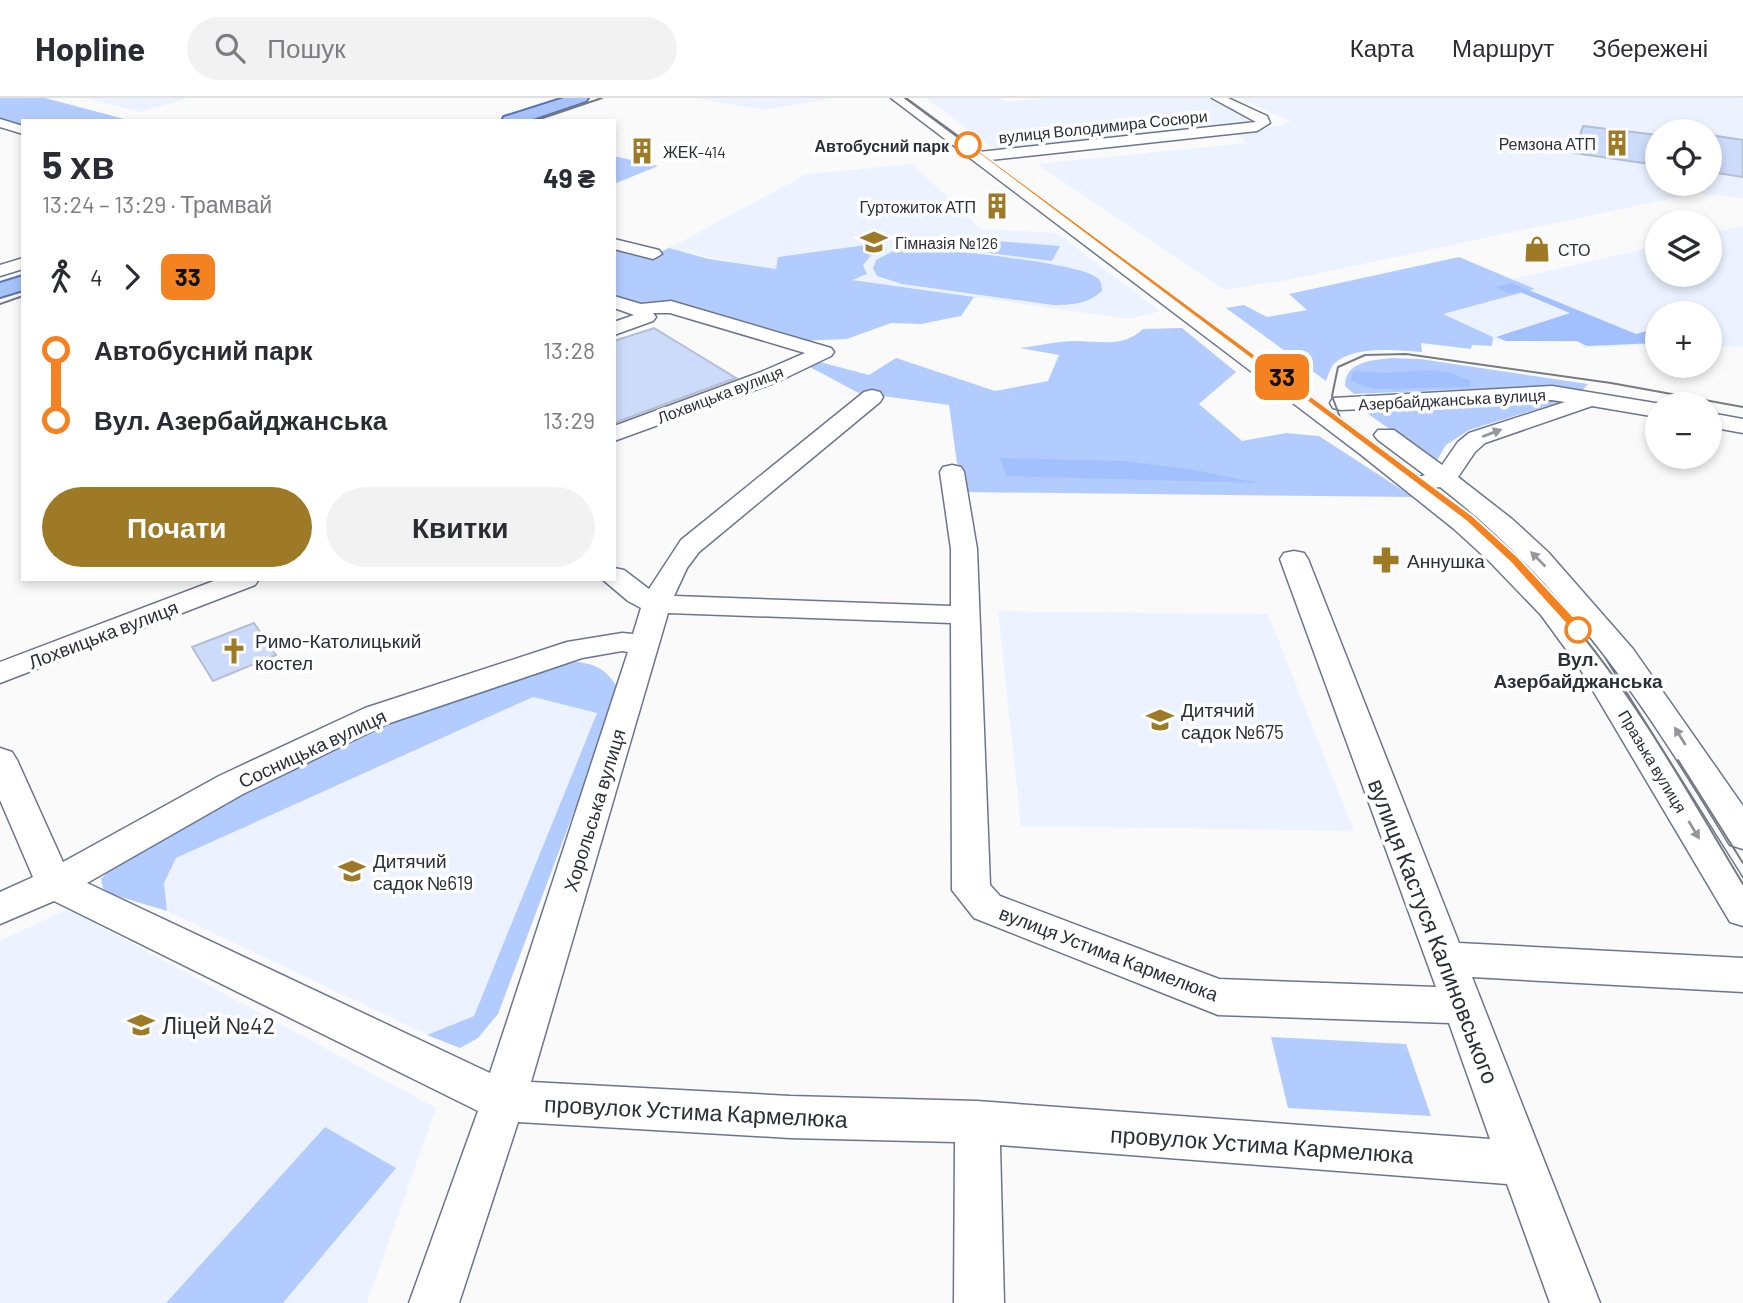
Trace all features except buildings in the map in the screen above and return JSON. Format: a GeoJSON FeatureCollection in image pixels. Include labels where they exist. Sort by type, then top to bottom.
{"type":"FeatureCollection","features":[{"type":"Feature","properties":{"kind":"main road"},"geometry":{"type":"LineString","coordinates":[[516,119],[580,98]]}},
{"type":"Feature","properties":{"kind":"main road"},"geometry":{"type":"LineString","coordinates":[[0,290],[21,284]]}},
{"type":"Feature","properties":{"kind":"street","name":"Празька вулиця"},"geometry":{"type":"LineString","coordinates":[[897,98],[976,157],[1202,312],[1341,403],[1444,479],[1537,557],[1614,642],[1668,717],[1743,835]]}},
{"type":"Feature","properties":{"kind":"street"},"geometry":{"type":"LineString","coordinates":[[918,98],[1153,267]]}},
{"type":"Feature","properties":{"kind":"street","name":"вулиця Володимира Сосюри"},"geometry":{"type":"LineString","coordinates":[[976,157],[1244,129],[1263,123],[1262,119],[1218,98]]}},
{"type":"Feature","properties":{"kind":"street"},"geometry":{"type":"LineString","coordinates":[[0,123],[21,129]]}},
{"type":"Feature","properties":{"kind":"street"},"geometry":{"type":"LineString","coordinates":[[616,245],[653,254]]}},
{"type":"Feature","properties":{"kind":"street"},"geometry":{"type":"LineString","coordinates":[[0,271],[21,265]]}},
{"type":"Feature","properties":{"kind":"street"},"geometry":{"type":"LineString","coordinates":[[616,303],[641,310],[646,317],[616,328]]}},
{"type":"Feature","properties":{"kind":"street","name":"Лохвицька вулиця"},"geometry":{"type":"LineString","coordinates":[[616,433],[769,377],[824,352],[671,307],[641,310]]}},
{"type":"Feature","properties":{"kind":"street","name":"Празька вулиця"},"geometry":{"type":"LineString","coordinates":[[1202,312],[1499,555],[1566,628],[1628,719],[1743,911]]}},
{"type":"Feature","properties":{"kind":"street","name":"Азербайджанська вулиця"},"geometry":{"type":"LineString","coordinates":[[1341,403],[1552,393],[1645,408]]}},
{"type":"Feature","properties":{"kind":"street","name":"Хорольська вулиця"},"geometry":{"type":"LineString","coordinates":[[434,1303],[503,1101],[645,645],[655,604],[675,564],[690,546],[872,397]]}},
{"type":"Feature","properties":{"kind":"street","name":"Азербайджанська вулиця"},"geometry":{"type":"LineString","coordinates":[[1444,479],[1466,447],[1477,438],[1573,405],[1604,401]]}},
{"type":"Feature","properties":{"kind":"street"},"geometry":{"type":"LineString","coordinates":[[1722,422],[1743,426]]}},
{"type":"Feature","properties":{"kind":"street","name":"вулиця Устима Кармелюка"},"geometry":{"type":"LineString","coordinates":[[952,472],[964,549],[971,890],[987,907],[1218,997],[1463,1006]]}},
{"type":"Feature","properties":{"kind":"street"},"geometry":{"type":"LineString","coordinates":[[1415,485],[1444,479]]}},
{"type":"Feature","properties":{"kind":"street","name":"вулиця Кастуся Калиновського"},"geometry":{"type":"LineString","coordinates":[[1294,559],[1575,1303]]}},
{"type":"Feature","properties":{"kind":"street"},"geometry":{"type":"LineString","coordinates":[[616,578],[638,596],[655,604],[966,615]]}},
{"type":"Feature","properties":{"kind":"street","name":"Лохвицька вулиця"},"geometry":{"type":"LineString","coordinates":[[0,673],[240,581]]}},
{"type":"Feature","properties":{"kind":"street","name":"Сосницька вулиця"},"geometry":{"type":"LineString","coordinates":[[0,909],[54,884],[231,785],[376,716],[578,649],[622,642],[645,645]]}},
{"type":"Feature","properties":{"kind":"street"},"geometry":{"type":"LineString","coordinates":[[0,760],[54,884]]}},
{"type":"Feature","properties":{"kind":"street","name":"провулок Устима Кармелюка"},"geometry":{"type":"LineString","coordinates":[[54,884],[503,1101],[790,1117],[977,1122],[1522,1163]]}},
{"type":"Feature","properties":{"kind":"street"},"geometry":{"type":"LineString","coordinates":[[1444,958],[1743,975]]}},
{"type":"Feature","properties":{"kind":"street"},"geometry":{"type":"LineString","coordinates":[[977,1122],[979,1303]]}},
{"type":"Feature","properties":{"kind":"shaded area"},"geometry":{"type":"Polygon","coordinates":[[[0,98],[45,98],[124,119],[21,119],[21,126],[0,120],[0,98]]]}},
{"type":"Feature","properties":{"kind":"shaded area"},"geometry":{"type":"Polygon","coordinates":[[[86,98],[188,98],[140,112],[86,98]]]}},
{"type":"Feature","properties":{"kind":"shaded area"},"geometry":{"type":"Polygon","coordinates":[[[695,98],[826,98],[828,99],[764,110],[695,98]]]}},
{"type":"Feature","properties":{"kind":"shaded area"},"geometry":{"type":"Polygon","coordinates":[[[926,98],[1001,98],[1007,102],[1044,98],[1211,98],[1253,119],[1252,124],[1003,151],[994,149],[926,98]]]}},
{"type":"Feature","properties":{"kind":"shaded area"},"geometry":{"type":"Polygon","coordinates":[[[1240,98],[1740,98],[1743,99],[1743,199],[1720,196],[1722,119],[1645,119],[1645,196],[1683,196],[1288,280],[1224,290],[1037,164],[1248,143],[1232,132],[1291,122],[1240,98]]]}},
{"type":"Feature","properties":{"kind":"shaded area"},"geometry":{"type":"Polygon","coordinates":[[[616,156],[658,166],[616,183],[616,156]]]}},
{"type":"Feature","properties":{"kind":"shaded area","name":"Гімназія №126"},"geometry":{"type":"Polygon","coordinates":[[[912,164],[981,229],[1057,233],[1160,311],[1129,319],[739,264],[669,248],[807,174],[912,164]]]}},
{"type":"Feature","properties":{"kind":"shaded area"},"geometry":{"type":"Polygon","coordinates":[[[1743,226],[1743,347],[1722,346],[1722,301],[1645,301],[1645,345],[1585,348],[1577,342],[1497,341],[1404,309],[1513,279],[1645,249],[1645,287],[1722,287],[1722,230],[1743,226]]]}},
{"type":"Feature","properties":{"kind":"shaded area"},"geometry":{"type":"Polygon","coordinates":[[[947,237],[1060,246],[1052,261],[934,246],[947,237]]]}},
{"type":"Feature","properties":{"kind":"shaded area"},"geometry":{"type":"Polygon","coordinates":[[[866,245],[873,253],[863,265],[867,274],[852,280],[974,297],[961,316],[921,324],[891,323],[847,339],[801,341],[670,305],[636,306],[616,300],[616,246],[659,253],[669,248],[709,259],[776,269],[778,257],[866,245]]]}},
{"type":"Feature","properties":{"kind":"shaded area"},"geometry":{"type":"Polygon","coordinates":[[[908,248],[975,253],[1063,267],[1096,277],[1101,283],[1102,291],[1079,303],[1053,305],[902,284],[877,276],[873,268],[876,260],[893,251],[908,248]]]}},
{"type":"Feature","properties":{"kind":"shaded area"},"geometry":{"type":"Polygon","coordinates":[[[1459,257],[1535,289],[1443,314],[1493,337],[1492,346],[1472,345],[1471,349],[1421,343],[1422,352],[1388,350],[1351,354],[1333,365],[1326,381],[1226,308],[1244,305],[1267,317],[1307,310],[1289,294],[1459,257]]]}},
{"type":"Feature","properties":{"kind":"shaded area"},"geometry":{"type":"Polygon","coordinates":[[[1512,283],[1636,334],[1645,331],[1645,344],[1587,346],[1577,341],[1506,341],[1496,337],[1570,313],[1520,292],[1510,294],[1495,287],[1512,283]]]}},
{"type":"Feature","properties":{"kind":"shaded area"},"geometry":{"type":"Polygon","coordinates":[[[1182,328],[1236,372],[1199,404],[1242,441],[1286,433],[1319,436],[1413,497],[961,492],[949,405],[875,395],[866,397],[808,366],[820,362],[869,375],[896,358],[995,391],[1048,381],[1059,355],[1020,348],[1068,341],[1119,341],[1143,329],[1182,328]]]}},
{"type":"Feature","properties":{"kind":"shaded area"},"geometry":{"type":"Polygon","coordinates":[[[1392,358],[1420,359],[1588,384],[1581,392],[1541,386],[1354,394],[1345,386],[1350,371],[1361,363],[1392,358]]]}},
{"type":"Feature","properties":{"kind":"shaded area"},"geometry":{"type":"Polygon","coordinates":[[[1432,370],[1452,373],[1471,381],[1470,387],[1376,389],[1351,380],[1353,371],[1384,373],[1432,370]]]}},
{"type":"Feature","properties":{"kind":"shaded area"},"geometry":{"type":"Polygon","coordinates":[[[1567,400],[1469,430],[1446,445],[1436,462],[1364,411],[1567,400]]]}},
{"type":"Feature","properties":{"kind":"shaded area"},"geometry":{"type":"Polygon","coordinates":[[[1000,458],[1125,461],[1194,470],[1260,483],[1006,476],[1000,458]]]}},
{"type":"Feature","properties":{"kind":"shaded area","name":"Дитячий садок №675"},"geometry":{"type":"Polygon","coordinates":[[[998,611],[1268,614],[1354,831],[1021,826],[998,611]]]}},
{"type":"Feature","properties":{"kind":"shaded area"},"geometry":{"type":"Polygon","coordinates":[[[567,661],[584,663],[603,670],[618,688],[614,705],[498,1014],[478,1038],[460,1048],[427,1035],[474,1016],[597,713],[533,697],[176,858],[164,883],[167,911],[104,892],[101,879],[112,867],[198,811],[366,729],[567,661]]]}},
{"type":"Feature","properties":{"kind":"shaded area","name":"Дитячий садок №619"},"geometry":{"type":"Polygon","coordinates":[[[533,697],[597,713],[474,1016],[428,1035],[167,911],[164,883],[176,858],[533,697]]]}},
{"type":"Feature","properties":{"kind":"shaded area","name":"Ліцей №42"},"geometry":{"type":"Polygon","coordinates":[[[68,909],[436,1108],[367,1303],[0,1303],[0,941],[68,909]]]}},
{"type":"Feature","properties":{"kind":"shaded area"},"geometry":{"type":"Polygon","coordinates":[[[1271,1037],[1406,1044],[1431,1116],[1288,1108],[1271,1037]]]}},
{"type":"Feature","properties":{"kind":"shaded area"},"geometry":{"type":"Polygon","coordinates":[[[325,1127],[396,1168],[283,1303],[166,1303],[325,1127]]]}},
{"type":"Feature","properties":{"kind":"tram line"},"geometry":{"type":"LineString","coordinates":[[540,119],[602,98]]}},
{"type":"Feature","properties":{"kind":"tram line"},"geometry":{"type":"LineString","coordinates":[[905,98],[1424,483],[1504,552],[1578,630],[1601,660],[1665,754],[1743,884]]}},
{"type":"Feature","properties":{"kind":"tram line","name":"33"},"geometry":{"type":"LineString","coordinates":[[968,145],[1424,483],[1514,559],[1578,630]]}},
{"type":"Feature","properties":{"kind":"tram line"},"geometry":{"type":"LineString","coordinates":[[0,304],[21,297]]}},
{"type":"Feature","properties":{"kind":"tram line"},"geometry":{"type":"LineString","coordinates":[[1341,420],[1332,396],[1338,367],[1365,355],[1406,354],[1611,383],[1743,407]]}},
{"type":"Feature","properties":{"kind":"tram line"},"geometry":{"type":"LineString","coordinates":[[1678,760],[1743,863]]}},
{"type":"Feature","properties":{"kind":"place","name":"Ремзона АТП"},"geometry":{"type":"Point","coordinates":[1617,143]}},
{"type":"Feature","properties":{"kind":"place","name":"Автобусний парк"},"geometry":{"type":"Point","coordinates":[968,145]}},
{"type":"Feature","properties":{"kind":"place","name":"ЖЕК-414"},"geometry":{"type":"Point","coordinates":[642,151]}},
{"type":"Feature","properties":{"kind":"place","name":"Гуртожиток АТП"},"geometry":{"type":"Point","coordinates":[997,206]}},
{"type":"Feature","properties":{"kind":"place","name":"Гімназія №126"},"geometry":{"type":"Point","coordinates":[874,242]}},
{"type":"Feature","properties":{"kind":"place","name":"СТО"},"geometry":{"type":"Point","coordinates":[1537,249]}},
{"type":"Feature","properties":{"kind":"place","name":"Аннушка"},"geometry":{"type":"Point","coordinates":[1386,560]}},
{"type":"Feature","properties":{"kind":"place","name":"Вул. Азербайджанська"},"geometry":{"type":"Point","coordinates":[1578,630]}},
{"type":"Feature","properties":{"kind":"place","name":"Римо-Католицький костел"},"geometry":{"type":"Point","coordinates":[234,651]}},
{"type":"Feature","properties":{"kind":"place","name":"Дитячий садок №675"},"geometry":{"type":"Point","coordinates":[1160,720]}},
{"type":"Feature","properties":{"kind":"place","name":"Дитячий садок №619"},"geometry":{"type":"Point","coordinates":[352,871]}},
{"type":"Feature","properties":{"kind":"place","name":"Ліцей №42"},"geometry":{"type":"Point","coordinates":[141,1025]}}]}
